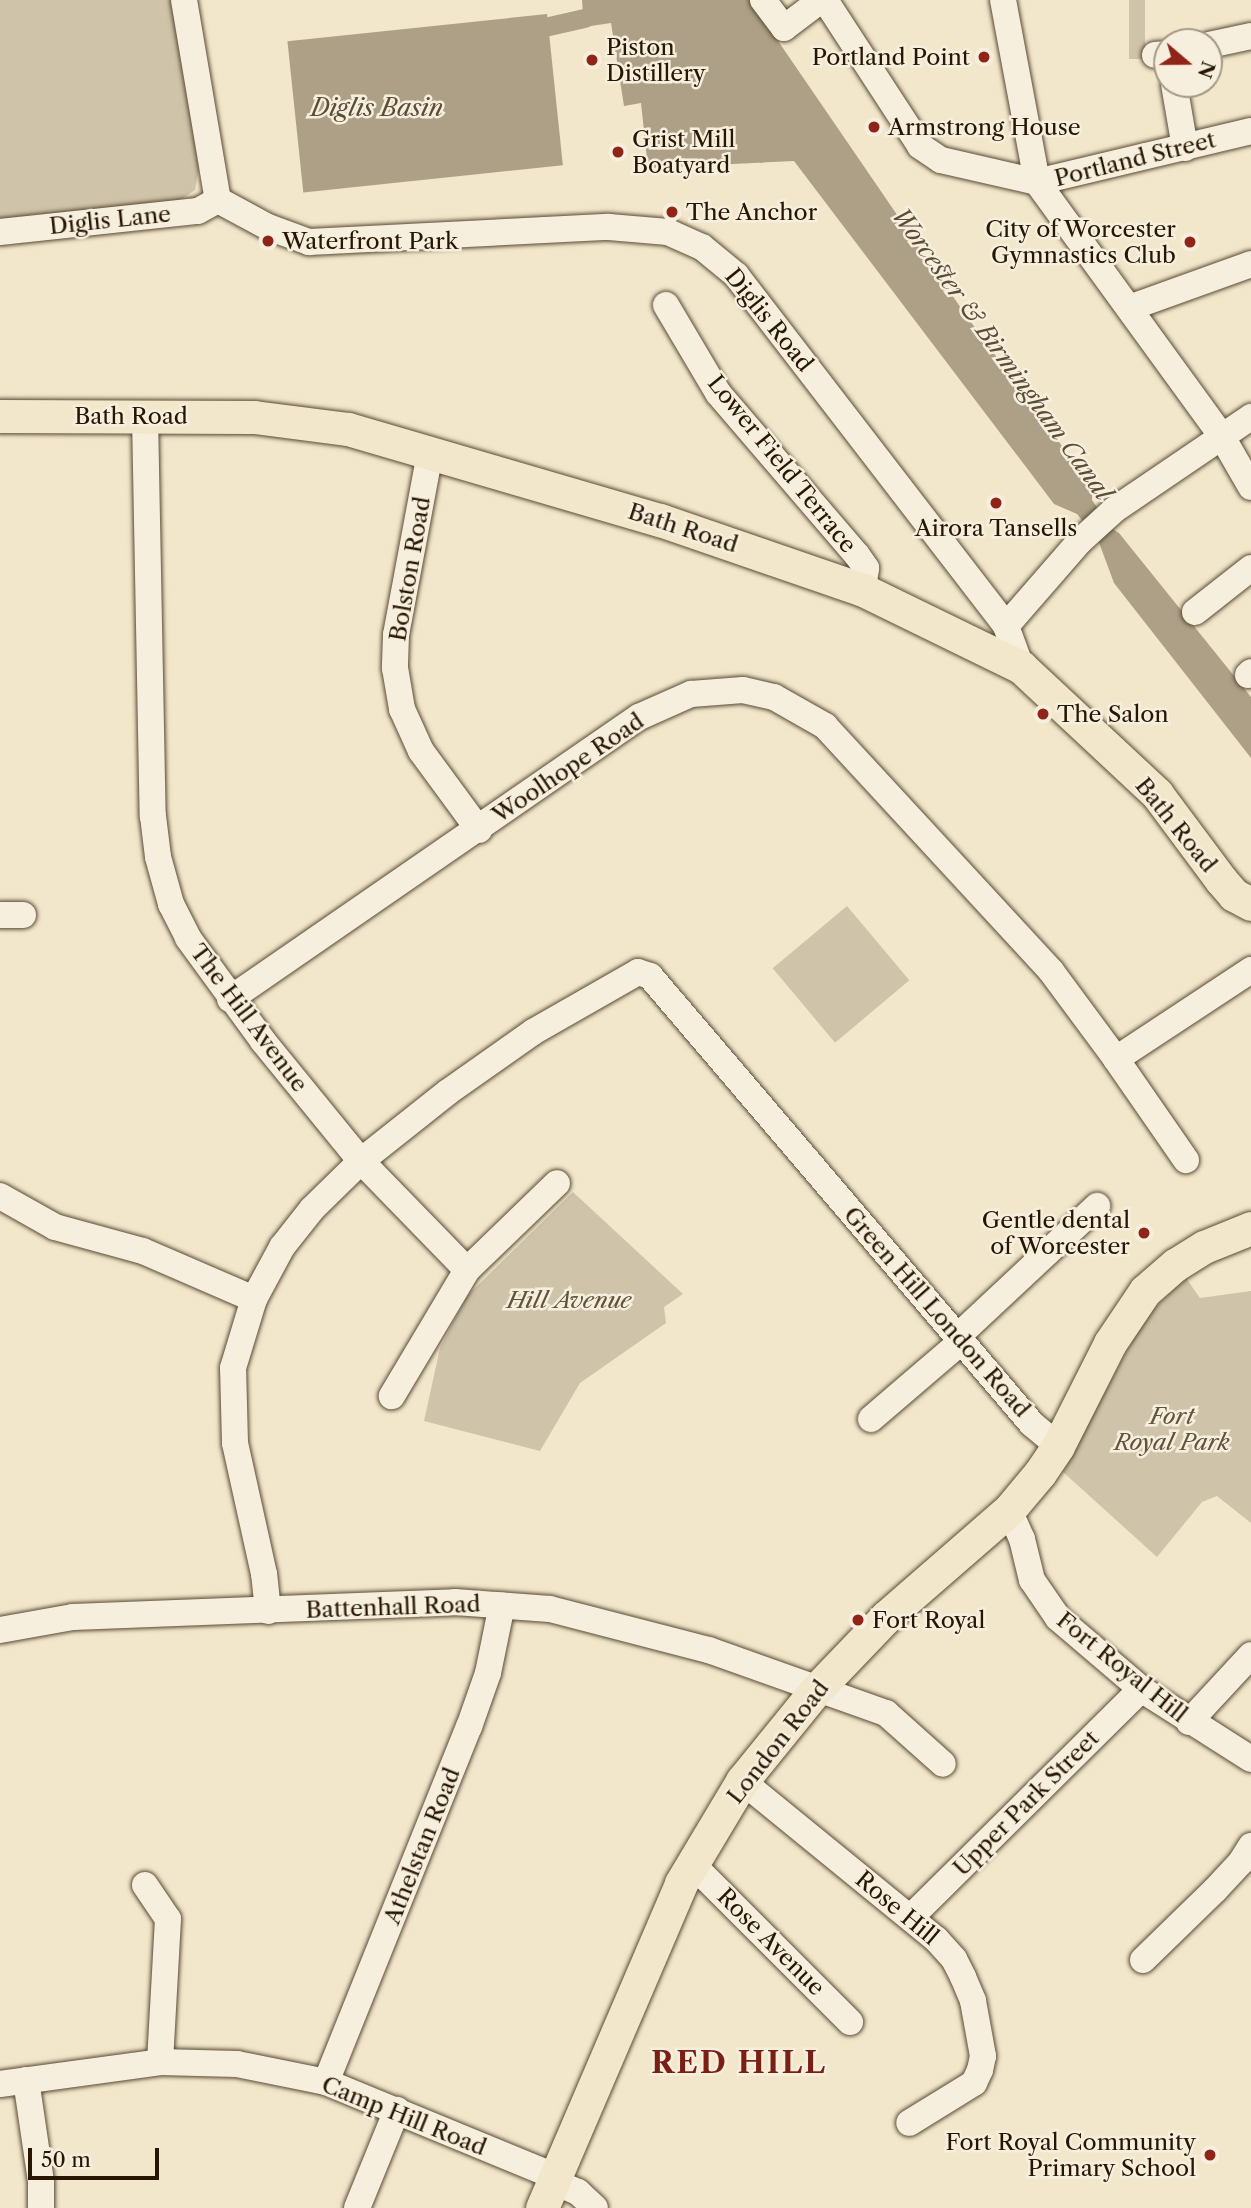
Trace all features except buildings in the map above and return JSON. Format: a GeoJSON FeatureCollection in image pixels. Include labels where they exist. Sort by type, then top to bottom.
{"type":"FeatureCollection","features":[{"type":"Feature","properties":{"kind":"main road","name":"Bath Road"},"geometry":{"type":"LineString","coordinates":[[0,416],[254,417],[348,429],[660,520],[863,590],[1021,667],[1157,794],[1221,880],[1234,895],[1251,904]]}},
{"type":"Feature","properties":{"kind":"main road","name":"London Road"},"geometry":{"type":"LineString","coordinates":[[567,2196],[691,1863],[742,1782],[816,1690],[887,1617],[1009,1510],[1058,1446],[1110,1343],[1145,1291],[1175,1265],[1204,1247],[1251,1228]]}},
{"type":"Feature","properties":{"kind":"street"},"geometry":{"type":"LineString","coordinates":[[184,0],[218,200]]}},
{"type":"Feature","properties":{"kind":"street"},"geometry":{"type":"LineString","coordinates":[[763,0],[784,28],[823,0],[920,146],[930,156],[1037,182],[1003,0]]}},
{"type":"Feature","properties":{"kind":"street"},"geometry":{"type":"LineString","coordinates":[[1223,42],[1251,36]]}},
{"type":"Feature","properties":{"kind":"street"},"geometry":{"type":"LineString","coordinates":[[1176,98],[1185,148]]}},
{"type":"Feature","properties":{"kind":"street","name":"Portland Street"},"geometry":{"type":"LineString","coordinates":[[1251,131],[1037,182],[1221,435],[1251,487]]}},
{"type":"Feature","properties":{"kind":"street","name":"Diglis Lane"},"geometry":{"type":"LineString","coordinates":[[0,232],[198,211],[218,200]]}},
{"type":"Feature","properties":{"kind":"street","name":"Diglis Road"},"geometry":{"type":"LineString","coordinates":[[218,200],[268,228],[309,242],[609,227],[668,233],[702,247],[736,275],[1006,626],[1021,667]]}},
{"type":"Feature","properties":{"kind":"street"},"geometry":{"type":"LineString","coordinates":[[1129,308],[1251,264]]}},
{"type":"Feature","properties":{"kind":"street","name":"Lower Field Terrace"},"geometry":{"type":"LineString","coordinates":[[666,305],[718,393],[866,568],[863,590]]}},
{"type":"Feature","properties":{"kind":"street","name":"The Hill Avenue"},"geometry":{"type":"LineString","coordinates":[[145,416],[153,816],[158,857],[171,904],[188,938],[230,999],[361,1161],[467,1270]]}},
{"type":"Feature","properties":{"kind":"street"},"geometry":{"type":"LineString","coordinates":[[1006,626],[1079,542],[1114,510],[1251,417]]}},
{"type":"Feature","properties":{"kind":"street","name":"Bolston Road"},"geometry":{"type":"LineString","coordinates":[[430,453],[396,635],[395,667],[402,709],[421,751],[478,830]]}},
{"type":"Feature","properties":{"kind":"street"},"geometry":{"type":"LineString","coordinates":[[1195,612],[1251,568]]}},
{"type":"Feature","properties":{"kind":"street","name":"Woolhope Road"},"geometry":{"type":"LineString","coordinates":[[230,999],[639,717],[691,694],[743,690],[775,697],[825,726],[1051,971],[1186,1160]]}},
{"type":"Feature","properties":{"kind":"street"},"geometry":{"type":"LineString","coordinates":[[1116,1059],[1251,970]]}},
{"type":"Feature","properties":{"kind":"street","name":"Green Hill London Road"},"geometry":{"type":"LineString","coordinates":[[268,1611],[264,1574],[235,1443],[233,1368],[254,1299],[282,1247],[312,1209],[361,1161],[448,1092],[533,1032],[638,972],[650,976],[1032,1423],[1058,1446]]}},
{"type":"Feature","properties":{"kind":"street"},"geometry":{"type":"LineString","coordinates":[[392,1396],[467,1270],[557,1183]]}},
{"type":"Feature","properties":{"kind":"street"},"geometry":{"type":"LineString","coordinates":[[0,1196],[55,1227],[143,1251],[254,1299]]}},
{"type":"Feature","properties":{"kind":"street"},"geometry":{"type":"LineString","coordinates":[[871,1419],[960,1339],[1083,1212]]}},
{"type":"Feature","properties":{"kind":"street","name":"Fort Royal Hill"},"geometry":{"type":"LineString","coordinates":[[1009,1510],[1023,1539],[1032,1580],[1044,1602],[1058,1618],[1141,1689],[1251,1759]]}},
{"type":"Feature","properties":{"kind":"street","name":"Battenhall Road"},"geometry":{"type":"LineString","coordinates":[[0,1630],[73,1617],[455,1602],[550,1609],[629,1628],[769,1669],[816,1690],[886,1713],[943,1764]]}},
{"type":"Feature","properties":{"kind":"street","name":"Athelstan Road"},"geometry":{"type":"LineString","coordinates":[[326,2082],[469,1727],[488,1673],[502,1605]]}},
{"type":"Feature","properties":{"kind":"street"},"geometry":{"type":"LineString","coordinates":[[1189,1722],[1251,1655]]}},
{"type":"Feature","properties":{"kind":"street","name":"Upper Park Street"},"geometry":{"type":"LineString","coordinates":[[911,1917],[1141,1689]]}},
{"type":"Feature","properties":{"kind":"street","name":"Rose Hill"},"geometry":{"type":"LineString","coordinates":[[742,1782],[911,1917],[936,1939],[958,1968],[973,2001],[983,2056],[974,2083],[909,2123]]}},
{"type":"Feature","properties":{"kind":"street"},"geometry":{"type":"LineString","coordinates":[[1143,1960],[1241,1862],[1251,1846]]}},
{"type":"Feature","properties":{"kind":"street","name":"Rose Avenue"},"geometry":{"type":"LineString","coordinates":[[691,1863],[850,2022]]}},
{"type":"Feature","properties":{"kind":"street"},"geometry":{"type":"LineString","coordinates":[[145,1885],[168,1919],[160,2062]]}},
{"type":"Feature","properties":{"kind":"street","name":"Camp Hill Road"},"geometry":{"type":"LineString","coordinates":[[0,2084],[160,2062],[237,2064],[326,2082],[397,2110],[567,2196]]}},
{"type":"Feature","properties":{"kind":"street"},"geometry":{"type":"LineString","coordinates":[[26,2080],[41,2182],[41,2208]]}},
{"type":"Feature","properties":{"kind":"street"},"geometry":{"type":"LineString","coordinates":[[358,2208],[397,2110]]}},
{"type":"Feature","properties":{"kind":"green space"},"geometry":{"type":"Polygon","coordinates":[[[0,0],[175,0],[200,162],[195,190],[176,203],[0,223],[0,0]]]}},
{"type":"Feature","properties":{"kind":"green space"},"geometry":{"type":"Polygon","coordinates":[[[1129,0],[1145,0],[1145,59],[1129,59],[1129,0]]]}},
{"type":"Feature","properties":{"kind":"green space"},"geometry":{"type":"Polygon","coordinates":[[[847,906],[909,980],[835,1043],[773,968],[847,906]]]}},
{"type":"Feature","properties":{"kind":"green space","name":"Hill Avenue"},"geometry":{"type":"Polygon","coordinates":[[[573,1192],[683,1294],[664,1307],[666,1323],[580,1383],[540,1451],[424,1421],[440,1348],[467,1296],[573,1192]]]}},
{"type":"Feature","properties":{"kind":"green space","name":"Fort Royal Park"},"geometry":{"type":"Polygon","coordinates":[[[1186,1278],[1200,1298],[1251,1291],[1251,1523],[1217,1496],[1202,1502],[1157,1557],[1063,1472],[1144,1318],[1186,1278]]]}},
{"type":"Feature","properties":{"kind":"water"},"geometry":{"type":"Polygon","coordinates":[[[582,0],[750,0],[965,314],[1092,487],[1092,500],[1111,528],[1119,533],[1251,697],[1251,758],[1114,583],[1098,540],[1077,514],[1054,504],[794,161],[648,168],[641,103],[624,106],[611,23],[584,27],[582,0]]]}},
{"type":"Feature","properties":{"kind":"water","name":"Diglis Basin"},"geometry":{"type":"Polygon","coordinates":[[[547,14],[563,165],[303,192],[287,41],[547,14]]]}},
{"type":"Feature","properties":{"kind":"waterway"},"geometry":{"type":"LineString","coordinates":[[549,26],[585,18]]}},
{"type":"Feature","properties":{"kind":"place","name":"Portland Point"},"geometry":{"type":"Point","coordinates":[984,57]}},
{"type":"Feature","properties":{"kind":"place","name":"Piston Distillery"},"geometry":{"type":"Point","coordinates":[592,60]}},
{"type":"Feature","properties":{"kind":"place","name":"Armstrong House"},"geometry":{"type":"Point","coordinates":[874,127]}},
{"type":"Feature","properties":{"kind":"place","name":"Grist Mill Boatyard"},"geometry":{"type":"Point","coordinates":[618,152]}},
{"type":"Feature","properties":{"kind":"place","name":"The Anchor"},"geometry":{"type":"Point","coordinates":[672,212]}},
{"type":"Feature","properties":{"kind":"place","name":"Waterfront Park"},"geometry":{"type":"Point","coordinates":[268,241]}},
{"type":"Feature","properties":{"kind":"place","name":"City of Worcester Gymnastics Club"},"geometry":{"type":"Point","coordinates":[1190,242]}},
{"type":"Feature","properties":{"kind":"place","name":"Airora Tansells"},"geometry":{"type":"Point","coordinates":[996,503]}},
{"type":"Feature","properties":{"kind":"place","name":"The Salon"},"geometry":{"type":"Point","coordinates":[1043,714]}},
{"type":"Feature","properties":{"kind":"place","name":"Gentle dental of Worcester"},"geometry":{"type":"Point","coordinates":[1144,1233]}},
{"type":"Feature","properties":{"kind":"place","name":"Fort Royal"},"geometry":{"type":"Point","coordinates":[858,1620]}},
{"type":"Feature","properties":{"kind":"place","name":"Fort Royal Community Primary School"},"geometry":{"type":"Point","coordinates":[1210,2155]}},
{"type":"Feature","properties":{"kind":"district","name":"RED HILL"},"geometry":{"type":"Point","coordinates":[739,2063]}},
{"type":"Feature","properties":{"kind":"water label","name":"Worcester & Birmingham Canal"},"geometry":{"type":"Point","coordinates":[1002,354]}}]}
